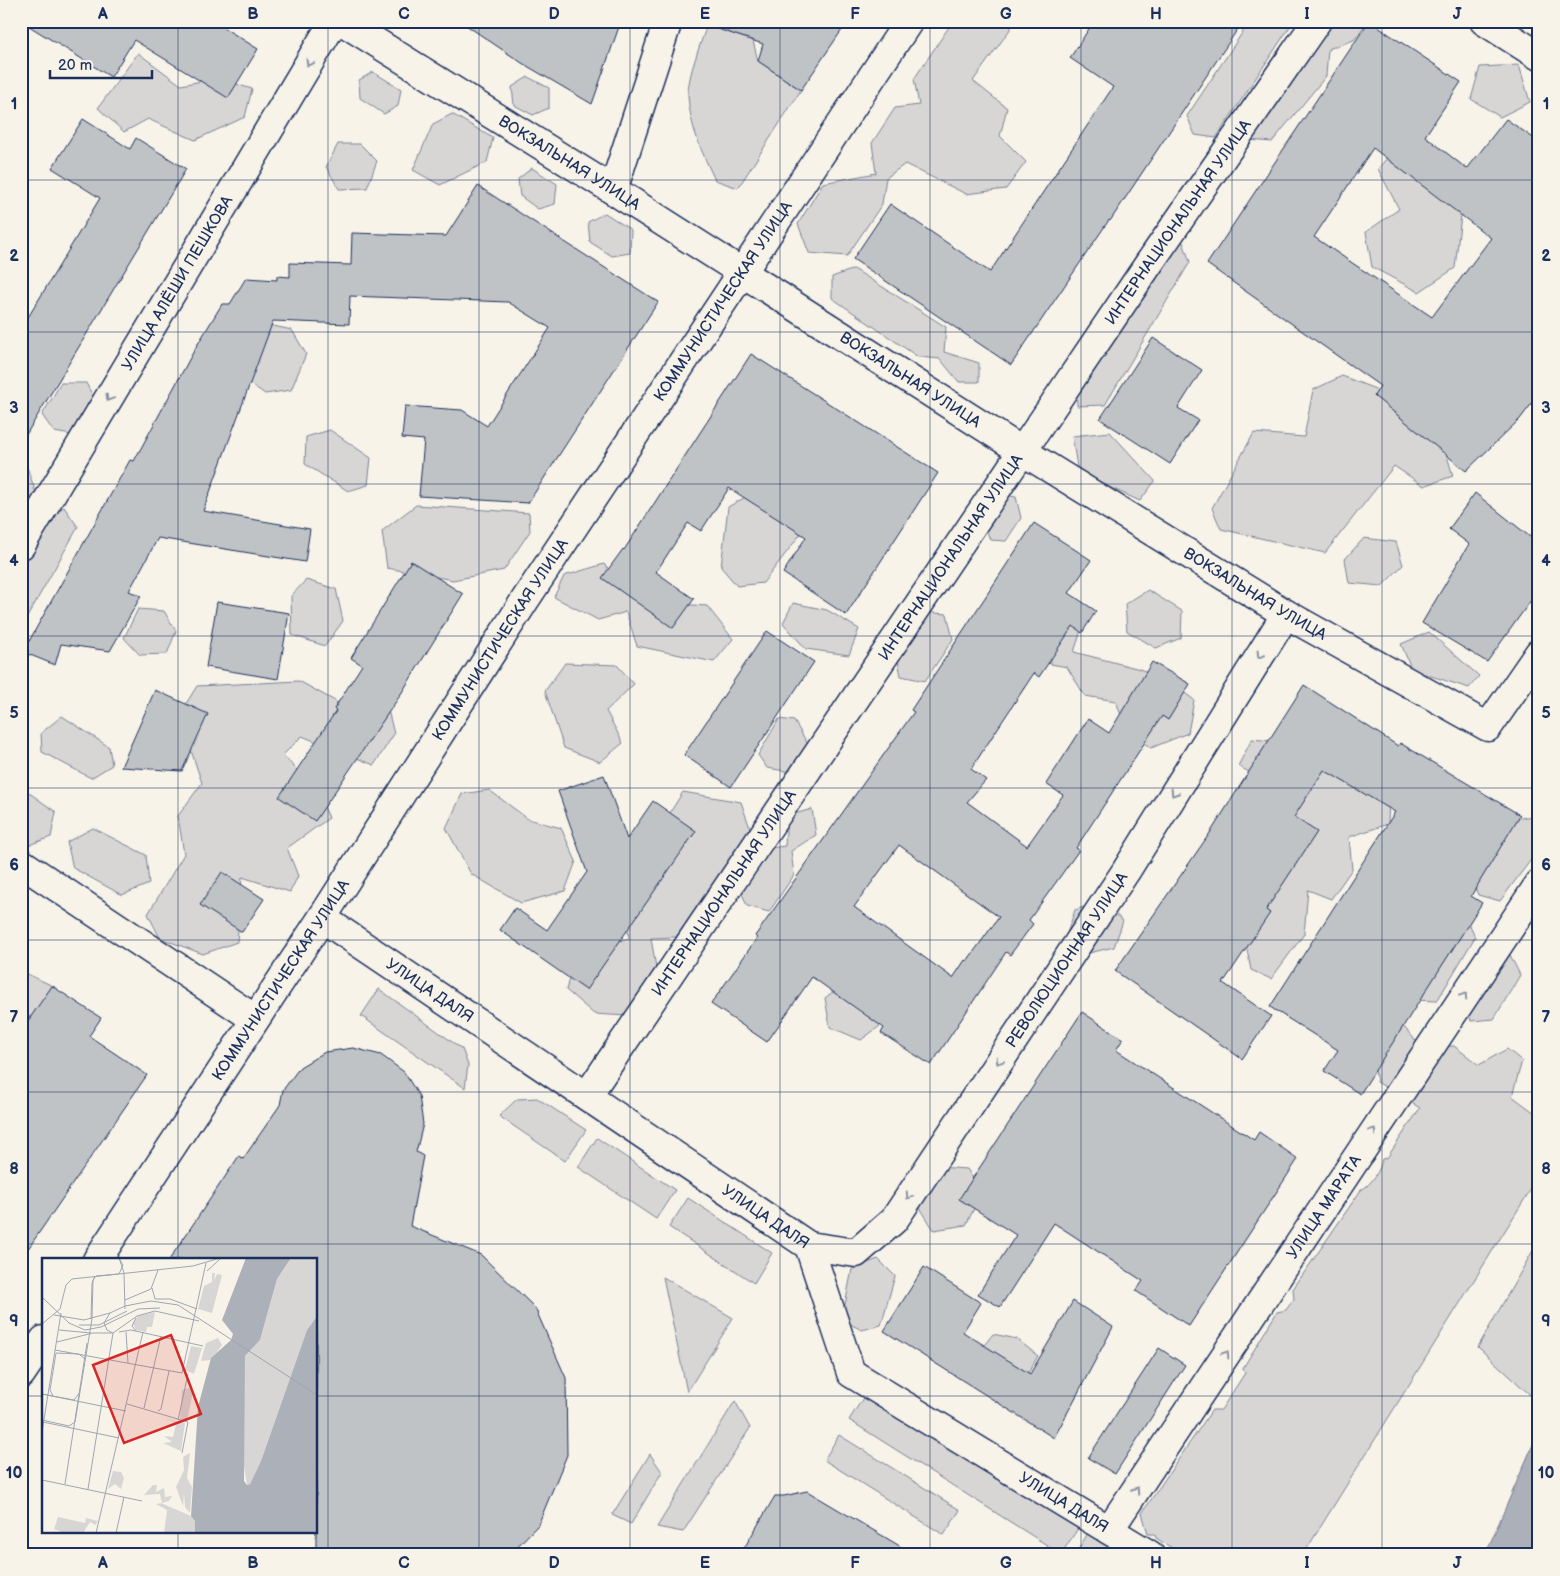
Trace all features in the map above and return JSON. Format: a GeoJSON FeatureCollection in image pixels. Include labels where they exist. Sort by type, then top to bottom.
{"type":"FeatureCollection","features":[{"type":"Feature","properties":{"kind":"street","name":"УЛИЦА АЛЁШИ ПЕШКОВА"},"geometry":{"type":"LineString","coordinates":[[21,545],[334,21]]}},
{"type":"Feature","properties":{"kind":"street","name":"ВОКЗАЛЬНАЯ УЛИЦА"},"geometry":{"type":"LineString","coordinates":[[342,21],[613,190],[1022,451],[1286,614],[1488,727],[1539,652]]}},
{"type":"Feature","properties":{"kind":"street"},"geometry":{"type":"LineString","coordinates":[[613,190],[668,21]]}},
{"type":"Feature","properties":{"kind":"street","name":"КОММУНИСТИЧЕСКАЯ УЛИЦА"},"geometry":{"type":"LineString","coordinates":[[98,1258],[322,918],[525,600],[909,21]]}},
{"type":"Feature","properties":{"kind":"street","name":"ИНТЕРНАЦИОНАЛЬНАЯ УЛИЦА"},"geometry":{"type":"LineString","coordinates":[[587,1096],[1155,254],[1317,21]]}},
{"type":"Feature","properties":{"kind":"street"},"geometry":{"type":"LineString","coordinates":[[1484,21],[1539,56]]}},
{"type":"Feature","properties":{"kind":"street","name":"РЕВОЛЮЦИОННАЯ УЛИЦА"},"geometry":{"type":"LineString","coordinates":[[809,1246],[856,1252],[894,1220],[1126,871],[1286,614]]}},
{"type":"Feature","properties":{"kind":"street"},"geometry":{"type":"LineString","coordinates":[[21,863],[256,1019]]}},
{"type":"Feature","properties":{"kind":"street","name":"УЛИЦА МАРАТА"},"geometry":{"type":"LineString","coordinates":[[1109,1530],[1539,884]]}},
{"type":"Feature","properties":{"kind":"street","name":"УЛИЦА ДАЛЯ"},"geometry":{"type":"LineString","coordinates":[[322,918],[809,1246],[851,1373],[1150,1555]]}},
{"type":"Feature","properties":{"kind":"street"},"geometry":{"type":"LineString","coordinates":[[21,1374],[42,1343]]}},
{"type":"Feature","properties":{"kind":"shaded area"},"geometry":{"type":"Polygon","coordinates":[[[953,21],[1012,21],[1011,28],[973,81],[1007,108],[1000,136],[1026,162],[1006,189],[966,194],[905,164],[886,178],[882,204],[847,256],[809,253],[798,224],[823,183],[876,173],[872,143],[895,108],[919,105],[914,79],[953,21]]]}},
{"type":"Feature","properties":{"kind":"shaded area"},"geometry":{"type":"Polygon","coordinates":[[[1250,21],[1293,22],[1216,138],[1195,135],[1187,116],[1250,21]]]}},
{"type":"Feature","properties":{"kind":"shaded area"},"geometry":{"type":"Polygon","coordinates":[[[1314,21],[1368,21],[1354,40],[1328,49],[1326,76],[1272,142],[1249,140],[1314,21]]]}},
{"type":"Feature","properties":{"kind":"shaded area"},"geometry":{"type":"Polygon","coordinates":[[[707,25],[753,41],[758,61],[801,90],[738,188],[715,180],[701,149],[691,118],[688,88],[707,25]]]}},
{"type":"Feature","properties":{"kind":"shaded area"},"geometry":{"type":"Polygon","coordinates":[[[138,53],[181,85],[217,78],[252,89],[245,117],[195,140],[148,119],[124,132],[98,108],[138,53]]]}},
{"type":"Feature","properties":{"kind":"shaded area"},"geometry":{"type":"Polygon","coordinates":[[[1519,65],[1530,102],[1500,117],[1471,99],[1480,67],[1519,65]]]}},
{"type":"Feature","properties":{"kind":"shaded area"},"geometry":{"type":"Polygon","coordinates":[[[373,72],[401,89],[398,106],[384,114],[360,98],[359,80],[373,72]]]}},
{"type":"Feature","properties":{"kind":"shaded area"},"geometry":{"type":"Polygon","coordinates":[[[528,77],[549,88],[549,108],[533,115],[514,105],[512,87],[528,77]]]}},
{"type":"Feature","properties":{"kind":"shaded area"},"geometry":{"type":"Polygon","coordinates":[[[452,114],[493,138],[487,162],[440,185],[413,170],[433,124],[452,114]]]}},
{"type":"Feature","properties":{"kind":"shaded area"},"geometry":{"type":"Polygon","coordinates":[[[1404,137],[1462,206],[1455,268],[1419,292],[1372,267],[1366,232],[1399,209],[1378,169],[1404,137]]]}},
{"type":"Feature","properties":{"kind":"shaded area"},"geometry":{"type":"Polygon","coordinates":[[[338,144],[360,144],[377,161],[367,188],[339,189],[326,167],[338,144]]]}},
{"type":"Feature","properties":{"kind":"shaded area"},"geometry":{"type":"Polygon","coordinates":[[[532,168],[557,184],[555,204],[538,209],[520,196],[518,179],[532,168]]]}},
{"type":"Feature","properties":{"kind":"shaded area"},"geometry":{"type":"Polygon","coordinates":[[[605,213],[631,230],[630,253],[612,256],[590,242],[588,222],[605,213]]]}},
{"type":"Feature","properties":{"kind":"shaded area"},"geometry":{"type":"Polygon","coordinates":[[[1183,242],[1190,262],[1105,405],[1077,406],[1076,382],[1165,246],[1183,242]]]}},
{"type":"Feature","properties":{"kind":"shaded area"},"geometry":{"type":"Polygon","coordinates":[[[854,269],[946,327],[944,352],[979,363],[979,382],[959,382],[940,359],[918,357],[832,298],[832,277],[854,269]]]}},
{"type":"Feature","properties":{"kind":"shaded area"},"geometry":{"type":"Polygon","coordinates":[[[255,322],[292,330],[306,354],[291,390],[265,394],[235,373],[255,322]]]}},
{"type":"Feature","properties":{"kind":"shaded area"},"geometry":{"type":"Polygon","coordinates":[[[1342,376],[1434,412],[1453,476],[1424,486],[1394,466],[1325,553],[1221,529],[1212,508],[1254,433],[1304,437],[1313,390],[1342,376]]]}},
{"type":"Feature","properties":{"kind":"shaded area"},"geometry":{"type":"Polygon","coordinates":[[[61,383],[86,383],[97,404],[77,436],[54,432],[42,415],[61,383]]]}},
{"type":"Feature","properties":{"kind":"shaded area"},"geometry":{"type":"Polygon","coordinates":[[[330,430],[371,458],[368,485],[348,491],[305,464],[306,437],[330,430]]]}},
{"type":"Feature","properties":{"kind":"shaded area"},"geometry":{"type":"Polygon","coordinates":[[[1110,432],[1155,481],[1140,501],[1078,473],[1072,436],[1110,432]]]}},
{"type":"Feature","properties":{"kind":"shaded area"},"geometry":{"type":"Polygon","coordinates":[[[21,467],[27,467],[37,496],[21,504],[21,467]]]}},
{"type":"Feature","properties":{"kind":"shaded area"},"geometry":{"type":"Polygon","coordinates":[[[756,491],[819,510],[763,583],[737,586],[721,567],[728,507],[756,491]]]}},
{"type":"Feature","properties":{"kind":"shaded area"},"geometry":{"type":"Polygon","coordinates":[[[1001,494],[1016,497],[1021,518],[1006,541],[990,540],[984,523],[1001,494]]]}},
{"type":"Feature","properties":{"kind":"shaded area"},"geometry":{"type":"Polygon","coordinates":[[[416,505],[529,513],[530,531],[504,570],[453,580],[387,568],[382,531],[416,505]]]}},
{"type":"Feature","properties":{"kind":"shaded area"},"geometry":{"type":"Polygon","coordinates":[[[64,507],[78,527],[21,628],[21,564],[49,515],[64,507]]]}},
{"type":"Feature","properties":{"kind":"shaded area"},"geometry":{"type":"Polygon","coordinates":[[[1364,538],[1396,542],[1403,565],[1382,586],[1349,583],[1345,559],[1364,538]]]}},
{"type":"Feature","properties":{"kind":"shaded area"},"geometry":{"type":"Polygon","coordinates":[[[604,564],[640,601],[707,606],[733,639],[714,662],[637,646],[626,612],[598,620],[554,597],[564,576],[604,564]]]}},
{"type":"Feature","properties":{"kind":"shaded area"},"geometry":{"type":"Polygon","coordinates":[[[306,580],[336,589],[343,621],[325,646],[292,635],[291,596],[306,580]]]}},
{"type":"Feature","properties":{"kind":"shaded area"},"geometry":{"type":"Polygon","coordinates":[[[1148,590],[1182,611],[1181,638],[1156,648],[1127,631],[1125,604],[1148,590]]]}},
{"type":"Feature","properties":{"kind":"shaded area"},"geometry":{"type":"Polygon","coordinates":[[[1060,596],[1084,621],[1074,652],[1140,669],[1177,687],[1194,700],[1188,733],[1151,748],[1126,730],[1116,701],[1085,696],[1067,667],[1035,661],[1060,596]]]}},
{"type":"Feature","properties":{"kind":"shaded area"},"geometry":{"type":"Polygon","coordinates":[[[793,603],[827,610],[859,629],[849,655],[806,649],[783,623],[793,603]]]}},
{"type":"Feature","properties":{"kind":"shaded area"},"geometry":{"type":"Polygon","coordinates":[[[138,609],[164,611],[176,631],[167,654],[140,655],[124,638],[138,609]]]}},
{"type":"Feature","properties":{"kind":"shaded area"},"geometry":{"type":"Polygon","coordinates":[[[924,612],[947,614],[953,639],[925,681],[901,676],[897,656],[924,612]]]}},
{"type":"Feature","properties":{"kind":"shaded area"},"geometry":{"type":"Polygon","coordinates":[[[1429,632],[1479,676],[1469,688],[1412,670],[1401,644],[1429,632]]]}},
{"type":"Feature","properties":{"kind":"shaded area"},"geometry":{"type":"Polygon","coordinates":[[[565,663],[617,665],[634,684],[606,711],[623,743],[600,762],[564,748],[545,691],[565,663]]]}},
{"type":"Feature","properties":{"kind":"shaded area"},"geometry":{"type":"Polygon","coordinates":[[[299,681],[344,706],[387,706],[394,734],[374,765],[302,736],[283,755],[318,793],[329,818],[287,848],[298,876],[290,892],[242,877],[237,942],[203,954],[160,938],[148,914],[184,854],[178,816],[202,783],[179,715],[197,686],[299,681]]]}},
{"type":"Feature","properties":{"kind":"shaded area"},"geometry":{"type":"Polygon","coordinates":[[[62,716],[109,747],[112,765],[91,778],[42,752],[41,733],[62,716]]]}},
{"type":"Feature","properties":{"kind":"shaded area"},"geometry":{"type":"Polygon","coordinates":[[[779,719],[794,721],[809,746],[791,772],[767,768],[758,755],[779,719]]]}},
{"type":"Feature","properties":{"kind":"shaded area"},"geometry":{"type":"Polygon","coordinates":[[[1352,737],[1389,791],[1388,824],[1349,837],[1352,869],[1331,899],[1308,890],[1304,934],[1271,979],[1251,970],[1241,920],[1275,786],[1238,766],[1252,739],[1282,742],[1352,737]]]}},
{"type":"Feature","properties":{"kind":"shaded area"},"geometry":{"type":"Polygon","coordinates":[[[21,787],[56,812],[51,837],[26,846],[21,843],[21,787]]]}},
{"type":"Feature","properties":{"kind":"shaded area"},"geometry":{"type":"Polygon","coordinates":[[[489,790],[528,819],[561,828],[576,861],[565,891],[521,903],[471,874],[446,828],[462,794],[489,790]]]}},
{"type":"Feature","properties":{"kind":"shaded area"},"geometry":{"type":"Polygon","coordinates":[[[683,792],[741,802],[751,831],[676,937],[651,938],[657,973],[627,1016],[594,1014],[566,990],[575,955],[629,938],[621,890],[683,792]]]}},
{"type":"Feature","properties":{"kind":"shaded area"},"geometry":{"type":"Polygon","coordinates":[[[812,809],[816,835],[791,851],[794,875],[769,912],[747,906],[739,886],[763,849],[785,846],[787,816],[812,809]]]}},
{"type":"Feature","properties":{"kind":"shaded area"},"geometry":{"type":"Polygon","coordinates":[[[1539,815],[1539,849],[1500,901],[1478,895],[1472,879],[1508,820],[1539,815]]]}},
{"type":"Feature","properties":{"kind":"shaded area"},"geometry":{"type":"Polygon","coordinates":[[[93,828],[146,855],[149,884],[122,895],[73,868],[67,842],[93,828]]]}},
{"type":"Feature","properties":{"kind":"shaded area"},"geometry":{"type":"Polygon","coordinates":[[[1101,901],[1123,921],[1114,947],[1089,953],[1065,939],[1075,910],[1101,901]]]}},
{"type":"Feature","properties":{"kind":"shaded area"},"geometry":{"type":"Polygon","coordinates":[[[1467,920],[1475,937],[1437,1001],[1413,1000],[1467,920]]]}},
{"type":"Feature","properties":{"kind":"shaded area"},"geometry":{"type":"Polygon","coordinates":[[[1510,955],[1520,975],[1494,1019],[1471,1021],[1467,1008],[1497,962],[1510,955]]]}},
{"type":"Feature","properties":{"kind":"shaded area"},"geometry":{"type":"Polygon","coordinates":[[[21,971],[55,987],[44,1017],[21,1016],[21,971]]]}},
{"type":"Feature","properties":{"kind":"shaded area"},"geometry":{"type":"Polygon","coordinates":[[[852,977],[884,1023],[861,1040],[830,1027],[825,998],[852,977]]]}},
{"type":"Feature","properties":{"kind":"shaded area"},"geometry":{"type":"Polygon","coordinates":[[[379,989],[462,1049],[468,1065],[465,1088],[361,1016],[379,989]]]}},
{"type":"Feature","properties":{"kind":"shaded area"},"geometry":{"type":"Polygon","coordinates":[[[1382,1020],[1404,1027],[1421,1047],[1454,1046],[1479,1065],[1507,1049],[1522,1061],[1512,1096],[1539,1116],[1539,1176],[1303,1555],[1183,1555],[1156,1538],[1155,1534],[1148,1534],[1142,1513],[1212,1410],[1221,1410],[1245,1373],[1243,1368],[1277,1312],[1286,1310],[1294,1299],[1293,1289],[1361,1190],[1375,1177],[1382,1159],[1387,1158],[1420,1108],[1377,1082],[1370,1038],[1382,1020]]]}},
{"type":"Feature","properties":{"kind":"shaded area"},"geometry":{"type":"Polygon","coordinates":[[[537,1098],[586,1130],[565,1161],[499,1116],[517,1099],[537,1098]]]}},
{"type":"Feature","properties":{"kind":"shaded area"},"geometry":{"type":"Polygon","coordinates":[[[597,1138],[675,1190],[656,1219],[578,1167],[597,1138]]]}},
{"type":"Feature","properties":{"kind":"shaded area"},"geometry":{"type":"Polygon","coordinates":[[[938,1167],[967,1169],[982,1192],[966,1225],[934,1230],[917,1203],[938,1167]]]}},
{"type":"Feature","properties":{"kind":"shaded area"},"geometry":{"type":"Polygon","coordinates":[[[688,1198],[772,1253],[754,1283],[669,1227],[688,1198]]]}},
{"type":"Feature","properties":{"kind":"shaded area"},"geometry":{"type":"Polygon","coordinates":[[[1539,1240],[1539,1403],[1478,1347],[1539,1240]]]}},
{"type":"Feature","properties":{"kind":"shaded area"},"geometry":{"type":"Polygon","coordinates":[[[878,1259],[895,1276],[881,1325],[862,1330],[842,1320],[852,1269],[878,1259]]]}},
{"type":"Feature","properties":{"kind":"shaded area"},"geometry":{"type":"Polygon","coordinates":[[[663,1277],[733,1318],[687,1392],[663,1277]]]}},
{"type":"Feature","properties":{"kind":"shaded area"},"geometry":{"type":"Polygon","coordinates":[[[993,1334],[1017,1339],[1038,1356],[1020,1387],[977,1354],[993,1334]]]}},
{"type":"Feature","properties":{"kind":"shaded area"},"geometry":{"type":"Polygon","coordinates":[[[865,1395],[1079,1527],[1061,1554],[849,1420],[865,1395]]]}},
{"type":"Feature","properties":{"kind":"shaded area"},"geometry":{"type":"Polygon","coordinates":[[[735,1401],[750,1428],[683,1532],[657,1527],[735,1401]]]}},
{"type":"Feature","properties":{"kind":"shaded area"},"geometry":{"type":"Polygon","coordinates":[[[1538,1433],[1539,1555],[1485,1555],[1538,1433]]]}},
{"type":"Feature","properties":{"kind":"shaded area"},"geometry":{"type":"Polygon","coordinates":[[[839,1435],[960,1510],[944,1535],[824,1460],[839,1435]]]}},
{"type":"Feature","properties":{"kind":"shaded area"},"geometry":{"type":"Polygon","coordinates":[[[650,1454],[662,1472],[631,1524],[612,1515],[650,1454]]]}},
{"type":"Feature","properties":{"kind":"shaded area"},"geometry":{"type":"Polygon","coordinates":[[[1088,1533],[1124,1555],[1075,1555],[1088,1533]]]}},
{"type":"Feature","properties":{"kind":"building"},"geometry":{"type":"Polygon","coordinates":[[[21,21],[213,21],[258,49],[228,98],[134,40],[111,77],[21,21]]]}},
{"type":"Feature","properties":{"kind":"building"},"geometry":{"type":"Polygon","coordinates":[[[460,21],[621,21],[592,104],[522,63],[460,21]]]}},
{"type":"Feature","properties":{"kind":"building"},"geometry":{"type":"Polygon","coordinates":[[[710,21],[848,21],[801,90],[758,61],[763,44],[709,26],[710,21]]]}},
{"type":"Feature","properties":{"kind":"building"},"geometry":{"type":"Polygon","coordinates":[[[1094,21],[1243,21],[1110,221],[1011,365],[853,259],[890,204],[990,272],[1113,87],[1070,58],[1094,21]]]}},
{"type":"Feature","properties":{"kind":"building"},"geometry":{"type":"Polygon","coordinates":[[[1369,21],[1461,82],[1425,136],[1467,169],[1506,119],[1539,142],[1539,394],[1520,419],[1466,471],[1374,396],[1380,386],[1207,264],[1369,21]],[[1373,148],[1314,237],[1432,317],[1491,238],[1373,148]]]}},
{"type":"Feature","properties":{"kind":"building"},"geometry":{"type":"Polygon","coordinates":[[[83,119],[130,149],[136,138],[186,169],[21,443],[21,329],[100,198],[52,168],[83,119]]]}},
{"type":"Feature","properties":{"kind":"building"},"geometry":{"type":"Polygon","coordinates":[[[478,186],[658,302],[528,503],[419,496],[424,440],[402,438],[405,406],[462,410],[487,426],[550,328],[508,302],[350,296],[349,324],[273,321],[203,511],[310,529],[305,562],[158,538],[129,591],[141,596],[110,651],[61,644],[55,665],[23,652],[130,460],[134,461],[196,347],[222,304],[230,304],[246,278],[277,280],[277,276],[290,277],[290,263],[351,265],[352,233],[446,236],[478,186]]]}},
{"type":"Feature","properties":{"kind":"building"},"geometry":{"type":"Polygon","coordinates":[[[1153,338],[1202,370],[1178,408],[1198,420],[1170,464],[1100,419],[1153,338]]]}},
{"type":"Feature","properties":{"kind":"building"},"geometry":{"type":"Polygon","coordinates":[[[751,354],[938,473],[846,615],[783,573],[806,537],[729,488],[701,531],[688,523],[656,572],[694,599],[673,628],[602,578],[624,550],[751,354]]]}},
{"type":"Feature","properties":{"kind":"building"},"geometry":{"type":"Polygon","coordinates":[[[1475,493],[1539,544],[1539,589],[1487,662],[1422,623],[1469,544],[1449,529],[1475,493]]]}},
{"type":"Feature","properties":{"kind":"building"},"geometry":{"type":"Polygon","coordinates":[[[1034,523],[1091,560],[1069,593],[1096,611],[1082,633],[1073,626],[1039,677],[1034,673],[971,769],[986,780],[967,802],[1027,846],[1063,795],[1046,784],[1088,719],[1109,733],[1152,662],[1190,684],[1168,720],[1162,716],[1076,848],[1079,850],[1029,920],[1033,924],[1010,955],[1006,952],[931,1065],[881,1033],[884,1028],[812,977],[767,1042],[711,1004],[757,938],[755,936],[914,712],[911,710],[1034,523]],[[899,845],[854,907],[953,978],[999,917],[899,845]]]}},
{"type":"Feature","properties":{"kind":"building"},"geometry":{"type":"Polygon","coordinates":[[[411,561],[463,594],[399,697],[315,821],[279,797],[336,711],[334,709],[362,665],[351,658],[411,561]]]}},
{"type":"Feature","properties":{"kind":"building"},"geometry":{"type":"Polygon","coordinates":[[[217,602],[289,613],[278,679],[206,667],[217,602]]]}},
{"type":"Feature","properties":{"kind":"building"},"geometry":{"type":"Polygon","coordinates":[[[767,631],[814,662],[731,787],[684,755],[767,631]]]}},
{"type":"Feature","properties":{"kind":"building"},"geometry":{"type":"Polygon","coordinates":[[[1304,685],[1398,746],[1400,743],[1520,815],[1471,896],[1482,903],[1360,1094],[1324,1071],[1338,1050],[1270,1007],[1395,812],[1324,770],[1294,817],[1317,832],[1266,910],[1270,913],[1223,983],[1271,1016],[1242,1059],[1115,971],[1212,830],[1304,685]]]}},
{"type":"Feature","properties":{"kind":"building"},"geometry":{"type":"Polygon","coordinates":[[[155,690],[208,714],[182,771],[121,767],[155,690]]]}},
{"type":"Feature","properties":{"kind":"building"},"geometry":{"type":"Polygon","coordinates":[[[604,775],[627,839],[653,801],[696,831],[586,990],[500,930],[515,908],[547,930],[587,872],[558,791],[604,775]]]}},
{"type":"Feature","properties":{"kind":"building"},"geometry":{"type":"Polygon","coordinates":[[[222,872],[264,899],[242,932],[200,905],[222,872]]]}},
{"type":"Feature","properties":{"kind":"building"},"geometry":{"type":"Polygon","coordinates":[[[52,986],[101,1018],[89,1036],[147,1075],[21,1259],[21,1031],[52,986]]]}},
{"type":"Feature","properties":{"kind":"building"},"geometry":{"type":"Polygon","coordinates":[[[1082,1012],[1123,1039],[1116,1050],[1254,1140],[1259,1132],[1298,1159],[1189,1326],[1136,1291],[1143,1281],[1054,1223],[1000,1307],[978,1294],[1016,1235],[959,1199],[1082,1012]]]}},
{"type":"Feature","properties":{"kind":"building"},"geometry":{"type":"Polygon","coordinates":[[[353,1048],[381,1055],[404,1072],[419,1096],[423,1124],[416,1152],[423,1156],[410,1226],[481,1255],[535,1308],[566,1378],[567,1455],[538,1525],[509,1555],[316,1555],[316,1534],[318,1534],[318,1258],[170,1258],[239,1156],[243,1159],[280,1105],[283,1090],[300,1067],[325,1052],[353,1048]]]}},
{"type":"Feature","properties":{"kind":"building"},"geometry":{"type":"Polygon","coordinates":[[[924,1267],[981,1303],[963,1332],[1030,1374],[1073,1301],[1113,1327],[1054,1438],[884,1331],[924,1267]]]}},
{"type":"Feature","properties":{"kind":"building"},"geometry":{"type":"Polygon","coordinates":[[[1159,1348],[1185,1365],[1115,1474],[1088,1458],[1159,1348]]]}},
{"type":"Feature","properties":{"kind":"building"},"geometry":{"type":"Polygon","coordinates":[[[807,1491],[915,1555],[740,1555],[775,1496],[807,1491]]]}}]}
